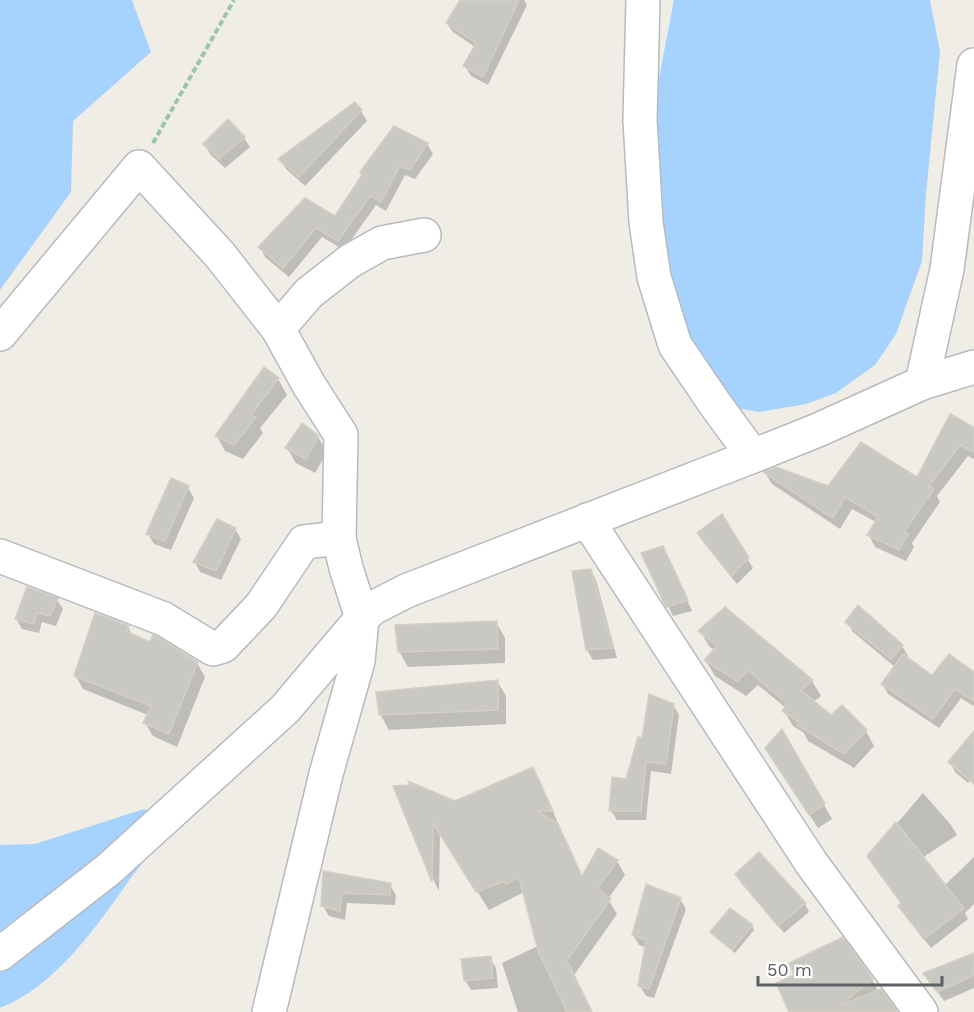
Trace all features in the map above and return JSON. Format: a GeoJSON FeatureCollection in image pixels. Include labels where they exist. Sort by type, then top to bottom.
{"type":"FeatureCollection","features":[{"type":"Feature","properties":{"kind":"street"},"geometry":{"type":"LineString","coordinates":[[643,0],[640,120],[646,222],[654,277],[675,345],[753,456]]}},
{"type":"Feature","properties":{"kind":"street"},"geometry":{"type":"LineString","coordinates":[[922,383],[947,269],[974,65]]}},
{"type":"Feature","properties":{"kind":"street"},"geometry":{"type":"LineString","coordinates":[[0,334],[139,167],[220,255],[278,329],[309,385],[342,435],[339,538],[362,618],[358,661],[326,774],[269,1012]]}},
{"type":"Feature","properties":{"kind":"street"},"geometry":{"type":"LineString","coordinates":[[278,329],[309,293],[350,261],[382,243],[424,235]]}},
{"type":"Feature","properties":{"kind":"street"},"geometry":{"type":"LineString","coordinates":[[0,954],[109,869],[285,709],[373,608],[406,591],[818,430],[922,383],[974,367]]}},
{"type":"Feature","properties":{"kind":"street"},"geometry":{"type":"LineString","coordinates":[[587,520],[812,864],[921,1012]]}},
{"type":"Feature","properties":{"kind":"street"},"geometry":{"type":"LineString","coordinates":[[0,556],[164,619],[213,649],[223,646],[261,606],[304,542],[339,538]]}},
{"type":"Feature","properties":{"kind":"path"},"geometry":{"type":"LineString","coordinates":[[139,167],[234,0]]}},
{"type":"Feature","properties":{"kind":"water"},"geometry":{"type":"Polygon","coordinates":[[[0,0],[132,0],[151,52],[73,121],[71,192],[0,290],[0,0]]]}},
{"type":"Feature","properties":{"kind":"water"},"geometry":{"type":"Polygon","coordinates":[[[674,0],[930,0],[940,52],[922,261],[896,334],[875,365],[836,393],[806,404],[759,412],[731,407],[664,306],[653,109],[674,0]]]}},
{"type":"Feature","properties":{"kind":"water"},"geometry":{"type":"Polygon","coordinates":[[[144,809],[155,812],[152,845],[104,916],[73,953],[39,986],[0,1008],[0,845],[35,844],[144,809]]]}},
{"type":"Feature","properties":{"kind":"building"},"geometry":{"type":"Polygon","coordinates":[[[460,0],[519,0],[483,77],[463,66],[476,43],[446,23],[460,0]]]}},
{"type":"Feature","properties":{"kind":"building"},"geometry":{"type":"Polygon","coordinates":[[[355,102],[362,110],[299,177],[278,159],[355,102]]]}},
{"type":"Feature","properties":{"kind":"building"},"geometry":{"type":"Polygon","coordinates":[[[228,119],[245,137],[219,159],[203,144],[228,119]]]}},
{"type":"Feature","properties":{"kind":"building"},"geometry":{"type":"Polygon","coordinates":[[[394,126],[428,143],[410,170],[400,166],[381,202],[370,196],[338,241],[316,228],[283,268],[258,247],[305,198],[335,216],[362,175],[360,172],[394,126]]]}},
{"type":"Feature","properties":{"kind":"building"},"geometry":{"type":"Polygon","coordinates":[[[264,367],[279,378],[251,415],[256,417],[234,445],[215,436],[264,367]]]}},
{"type":"Feature","properties":{"kind":"building"},"geometry":{"type":"Polygon","coordinates":[[[950,414],[974,427],[974,452],[960,445],[929,486],[934,489],[904,532],[908,534],[899,550],[867,535],[878,517],[845,497],[833,518],[763,472],[776,467],[828,486],[861,442],[917,477],[950,414]]]}},
{"type":"Feature","properties":{"kind":"building"},"geometry":{"type":"Polygon","coordinates":[[[302,423],[319,436],[306,459],[285,448],[302,423]]]}},
{"type":"Feature","properties":{"kind":"building"},"geometry":{"type":"Polygon","coordinates":[[[171,478],[189,486],[165,541],[146,534],[171,478]]]}},
{"type":"Feature","properties":{"kind":"building"},"geometry":{"type":"Polygon","coordinates":[[[722,514],[749,558],[731,576],[697,533],[722,514]]]}},
{"type":"Feature","properties":{"kind":"building"},"geometry":{"type":"Polygon","coordinates":[[[217,519],[236,528],[216,571],[193,562],[217,519]]]}},
{"type":"Feature","properties":{"kind":"building"},"geometry":{"type":"Polygon","coordinates":[[[663,546],[688,600],[666,607],[641,553],[663,546]]]}},
{"type":"Feature","properties":{"kind":"building"},"geometry":{"type":"Polygon","coordinates":[[[591,569],[613,648],[586,650],[572,571],[591,569]]]}},
{"type":"Feature","properties":{"kind":"building"},"geometry":{"type":"Polygon","coordinates":[[[27,587],[58,598],[50,616],[37,613],[34,624],[15,619],[27,587]]]}},
{"type":"Feature","properties":{"kind":"building"},"geometry":{"type":"Polygon","coordinates":[[[858,605],[903,645],[891,659],[845,622],[858,605]]]}},
{"type":"Feature","properties":{"kind":"building"},"geometry":{"type":"Polygon","coordinates":[[[725,607],[813,680],[801,690],[831,715],[842,705],[867,730],[844,754],[797,725],[799,722],[782,711],[787,704],[749,671],[737,681],[704,660],[717,646],[698,631],[725,607]]]}},
{"type":"Feature","properties":{"kind":"building"},"geometry":{"type":"Polygon","coordinates":[[[95,613],[129,626],[126,631],[150,642],[153,635],[156,636],[198,662],[169,734],[143,723],[151,706],[74,676],[95,613]]]}},
{"type":"Feature","properties":{"kind":"building"},"geometry":{"type":"Polygon","coordinates":[[[497,621],[498,649],[398,652],[395,625],[497,621]]]}},
{"type":"Feature","properties":{"kind":"building"},"geometry":{"type":"Polygon","coordinates":[[[903,654],[932,675],[949,654],[974,672],[974,701],[955,689],[933,719],[881,684],[903,654]]]}},
{"type":"Feature","properties":{"kind":"building"},"geometry":{"type":"Polygon","coordinates":[[[498,680],[498,710],[379,715],[376,692],[498,680]]]}},
{"type":"Feature","properties":{"kind":"building"},"geometry":{"type":"Polygon","coordinates":[[[649,694],[674,704],[666,764],[646,762],[641,811],[609,811],[612,777],[626,779],[638,737],[642,738],[649,694]]]}},
{"type":"Feature","properties":{"kind":"building"},"geometry":{"type":"Polygon","coordinates":[[[782,729],[825,804],[809,815],[765,748],[782,729]]]}},
{"type":"Feature","properties":{"kind":"building"},"geometry":{"type":"Polygon","coordinates":[[[974,731],[974,784],[948,762],[974,731]]]}},
{"type":"Feature","properties":{"kind":"building"},"geometry":{"type":"Polygon","coordinates":[[[533,767],[553,811],[537,811],[558,824],[582,876],[598,848],[618,860],[597,889],[611,899],[567,960],[592,1012],[567,1012],[538,951],[519,877],[506,884],[505,881],[476,892],[433,823],[432,882],[393,786],[410,785],[408,781],[455,801],[533,767]]]}},
{"type":"Feature","properties":{"kind":"building"},"geometry":{"type":"Polygon","coordinates":[[[896,822],[964,908],[924,939],[898,906],[901,903],[867,856],[896,822]]]}},
{"type":"Feature","properties":{"kind":"building"},"geometry":{"type":"Polygon","coordinates":[[[759,852],[806,903],[778,926],[735,874],[759,852]]]}},
{"type":"Feature","properties":{"kind":"building"},"geometry":{"type":"Polygon","coordinates":[[[323,871],[391,883],[390,895],[342,893],[340,911],[321,906],[323,871]]]}},
{"type":"Feature","properties":{"kind":"building"},"geometry":{"type":"Polygon","coordinates":[[[646,884],[681,898],[649,989],[638,986],[646,940],[632,935],[646,884]]]}},
{"type":"Feature","properties":{"kind":"building"},"geometry":{"type":"Polygon","coordinates":[[[730,908],[753,925],[732,950],[710,932],[730,908]]]}},
{"type":"Feature","properties":{"kind":"building"},"geometry":{"type":"Polygon","coordinates":[[[843,937],[873,979],[839,1006],[881,989],[898,1012],[789,1012],[776,983],[794,975],[789,963],[843,937]]]}},
{"type":"Feature","properties":{"kind":"building"},"geometry":{"type":"Polygon","coordinates":[[[974,953],[974,975],[937,992],[923,973],[974,953]]]}},
{"type":"Feature","properties":{"kind":"building"},"geometry":{"type":"Polygon","coordinates":[[[491,956],[493,978],[464,981],[461,959],[491,956]]]}}]}
